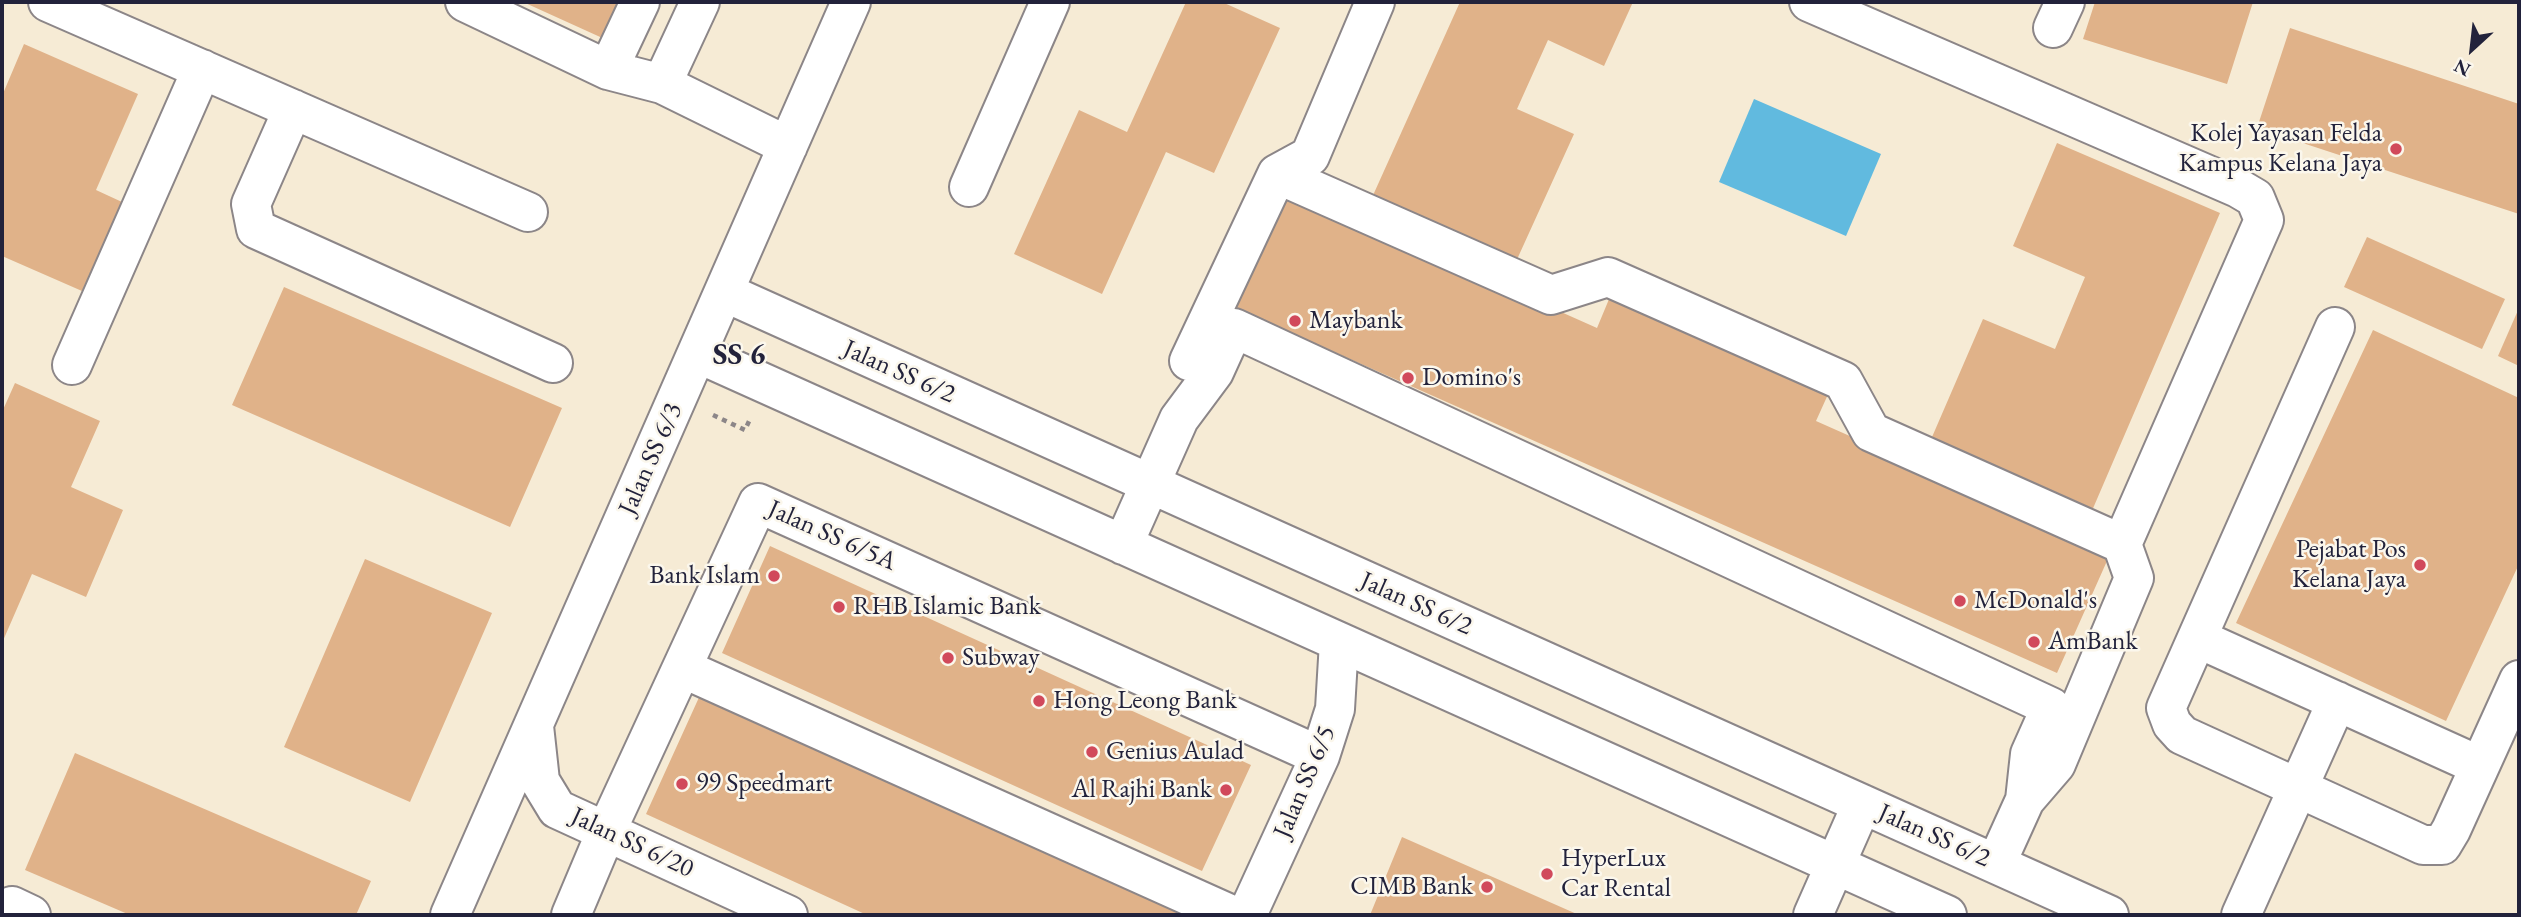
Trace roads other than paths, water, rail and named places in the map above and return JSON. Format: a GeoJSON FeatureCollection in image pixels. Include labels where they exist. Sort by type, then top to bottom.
{"type":"FeatureCollection","features":[{"type":"Feature","properties":{"kind":"street"},"geometry":{"type":"LineString","coordinates":[[48,2],[528,212]]}},
{"type":"Feature","properties":{"kind":"street"},"geometry":{"type":"LineString","coordinates":[[465,2],[608,70],[663,84],[788,146]]}},
{"type":"Feature","properties":{"kind":"street"},"geometry":{"type":"LineString","coordinates":[[608,70],[640,2]]}},
{"type":"Feature","properties":{"kind":"street"},"geometry":{"type":"LineString","coordinates":[[663,84],[701,2]]}},
{"type":"Feature","properties":{"kind":"street","name":"Jalan SS 6/3"},"geometry":{"type":"LineString","coordinates":[[450,915],[851,2]]}},
{"type":"Feature","properties":{"kind":"street"},"geometry":{"type":"LineString","coordinates":[[969,187],[1050,2]]}},
{"type":"Feature","properties":{"kind":"street"},"geometry":{"type":"LineString","coordinates":[[1180,419],[1189,361],[1277,174],[1310,156],[1375,2]]}},
{"type":"Feature","properties":{"kind":"street"},"geometry":{"type":"LineString","coordinates":[[1809,2],[2255,198],[2264,220],[2122,544],[2134,578],[2056,764],[2025,800],[1996,864]]}},
{"type":"Feature","properties":{"kind":"street"},"geometry":{"type":"LineString","coordinates":[[72,365],[202,69]]}},
{"type":"Feature","properties":{"kind":"street"},"geometry":{"type":"LineString","coordinates":[[293,109],[251,204],[256,229],[553,363]]}},
{"type":"Feature","properties":{"kind":"street"},"geometry":{"type":"LineString","coordinates":[[1277,174],[1551,295],[1608,277],[1843,381],[1871,432],[2122,544]]}},
{"type":"Feature","properties":{"kind":"street","name":"Jalan SS 6/2"},"geometry":{"type":"LineString","coordinates":[[724,292],[2109,915]]}},
{"type":"Feature","properties":{"kind":"street"},"geometry":{"type":"LineString","coordinates":[[2335,327],[2166,708],[2172,724],[2182,735],[2297,789],[2423,845],[2442,845],[2519,680]]}},
{"type":"Feature","properties":{"kind":"street"},"geometry":{"type":"LineString","coordinates":[[1123,545],[1180,419],[1214,372],[1234,328],[2051,707],[2030,754],[2025,800]]}},
{"type":"Feature","properties":{"kind":"street"},"geometry":{"type":"LineString","coordinates":[[697,353],[1947,915]]}},
{"type":"Feature","properties":{"kind":"street","name":"Jalan SS 6/5A"},"geometry":{"type":"LineString","coordinates":[[571,915],[606,832],[758,503],[1320,756]]}},
{"type":"Feature","properties":{"kind":"street"},"geometry":{"type":"LineString","coordinates":[[2197,638],[2480,766]]}},
{"type":"Feature","properties":{"kind":"street","name":"Jalan SS 6/5"},"geometry":{"type":"LineString","coordinates":[[1247,915],[1320,756],[1335,709],[1339,642]]}},
{"type":"Feature","properties":{"kind":"street"},"geometry":{"type":"LineString","coordinates":[[682,668],[1232,915]]}},
{"type":"Feature","properties":{"kind":"street"},"geometry":{"type":"LineString","coordinates":[[2241,915],[2337,701]]}},
{"type":"Feature","properties":{"kind":"street","name":"Jalan SS 6/20"},"geometry":{"type":"LineString","coordinates":[[534,724],[540,781],[557,809],[787,915]]}},
{"type":"Feature","properties":{"kind":"street"},"geometry":{"type":"LineString","coordinates":[[1813,915],[1862,804]]}},
{"type":"Feature","properties":{"kind":"water"},"geometry":{"type":"Polygon","coordinates":[[[1754,99],[1881,154],[1846,236],[1719,182],[1754,99]]]}},
{"type":"Feature","properties":{"kind":"place","name":"Kolej Yayasan Felda Kampus Kelana Jaya"},"geometry":{"type":"Point","coordinates":[2396,149]}},
{"type":"Feature","properties":{"kind":"place","name":"Maybank"},"geometry":{"type":"Point","coordinates":[1295,321]}},
{"type":"Feature","properties":{"kind":"place","name":"Domino's"},"geometry":{"type":"Point","coordinates":[1408,378]}},
{"type":"Feature","properties":{"kind":"place","name":"Pejabat Pos Kelana Jaya"},"geometry":{"type":"Point","coordinates":[2420,565]}},
{"type":"Feature","properties":{"kind":"place","name":"Bank Islam"},"geometry":{"type":"Point","coordinates":[774,576]}},
{"type":"Feature","properties":{"kind":"place","name":"McDonald's"},"geometry":{"type":"Point","coordinates":[1960,601]}},
{"type":"Feature","properties":{"kind":"place","name":"RHB Islamic Bank"},"geometry":{"type":"Point","coordinates":[839,607]}},
{"type":"Feature","properties":{"kind":"place","name":"AmBank"},"geometry":{"type":"Point","coordinates":[2034,642]}},
{"type":"Feature","properties":{"kind":"place","name":"Subway"},"geometry":{"type":"Point","coordinates":[948,658]}},
{"type":"Feature","properties":{"kind":"place","name":"Hong Leong Bank"},"geometry":{"type":"Point","coordinates":[1039,701]}},
{"type":"Feature","properties":{"kind":"place","name":"Genius Aulad"},"geometry":{"type":"Point","coordinates":[1092,752]}},
{"type":"Feature","properties":{"kind":"place","name":"99 Speedmart"},"geometry":{"type":"Point","coordinates":[682,784]}},
{"type":"Feature","properties":{"kind":"place","name":"Al Rajhi Bank"},"geometry":{"type":"Point","coordinates":[1226,790]}},
{"type":"Feature","properties":{"kind":"place","name":"HyperLux Car Rental"},"geometry":{"type":"Point","coordinates":[1547,874]}},
{"type":"Feature","properties":{"kind":"place","name":"CIMB Bank"},"geometry":{"type":"Point","coordinates":[1487,887]}},
{"type":"Feature","properties":{"kind":"district","name":"SS 6"},"geometry":{"type":"Point","coordinates":[739,356]}}]}
